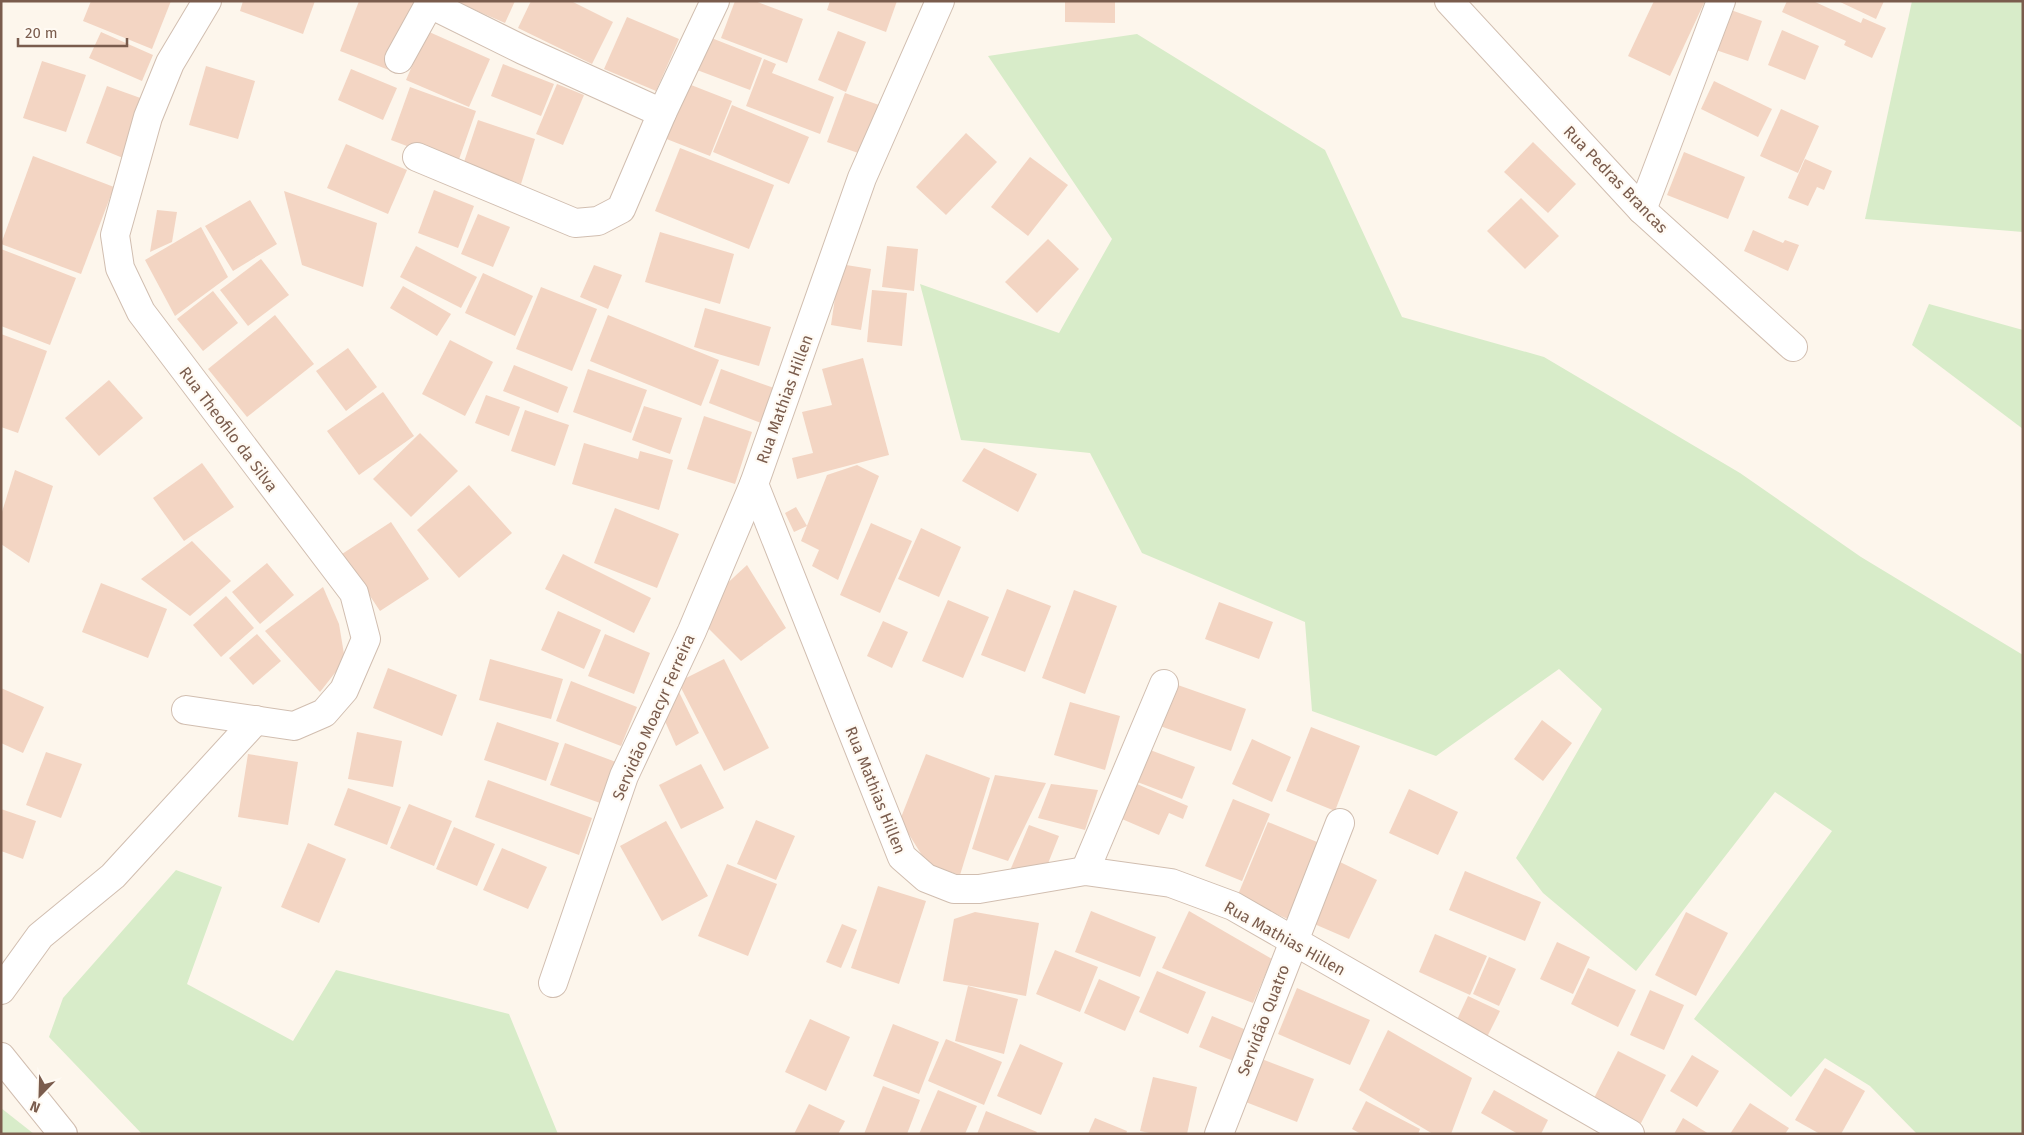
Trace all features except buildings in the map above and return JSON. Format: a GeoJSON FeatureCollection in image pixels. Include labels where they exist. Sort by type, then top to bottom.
{"type":"FeatureCollection","features":[{"type":"Feature","properties":{"kind":"street","name":"Rua Theofilo da Silva"},"geometry":{"type":"LineString","coordinates":[[186,710],[294,726],[324,713],[344,690],[366,639],[354,593],[141,312],[120,268],[115,234],[148,117],[170,63],[207,1]]}},
{"type":"Feature","properties":{"kind":"street"},"geometry":{"type":"LineString","coordinates":[[417,157],[575,223],[598,221],[621,210],[662,113],[715,1]]}},
{"type":"Feature","properties":{"kind":"street","name":"Rua Mathias Hillen"},"geometry":{"type":"LineString","coordinates":[[940,1],[862,178],[754,484],[902,857],[926,878],[954,889],[979,889],[1085,871],[1171,883],[1233,906],[1630,1134]]}},
{"type":"Feature","properties":{"kind":"street","name":"Rua Pedras Brancas"},"geometry":{"type":"LineString","coordinates":[[1449,1],[1642,210],[1793,346]]}},
{"type":"Feature","properties":{"kind":"street"},"geometry":{"type":"LineString","coordinates":[[1642,210],[1721,1]]}},
{"type":"Feature","properties":{"kind":"street"},"geometry":{"type":"LineString","coordinates":[[399,59],[430,3],[523,50],[662,113]]}},
{"type":"Feature","properties":{"kind":"street","name":"Servidão Moacyr Ferreira"},"geometry":{"type":"LineString","coordinates":[[553,983],[624,776],[692,631],[754,484]]}},
{"type":"Feature","properties":{"kind":"street"},"geometry":{"type":"LineString","coordinates":[[1085,871],[1164,684]]}},
{"type":"Feature","properties":{"kind":"street"},"geometry":{"type":"LineString","coordinates":[[1,990],[40,936],[113,876],[256,720]]}},
{"type":"Feature","properties":{"kind":"street","name":"Servidão Quatro"},"geometry":{"type":"LineString","coordinates":[[1219,1134],[1340,824]]}},
{"type":"Feature","properties":{"kind":"street"},"geometry":{"type":"LineString","coordinates":[[1,1058],[63,1134]]}},
{"type":"Feature","properties":{"kind":"green space"},"geometry":{"type":"Polygon","coordinates":[[[1912,1],[2023,1],[2023,232],[1865,219],[1912,1]]]}},
{"type":"Feature","properties":{"kind":"green space"},"geometry":{"type":"Polygon","coordinates":[[[1137,34],[1325,150],[1402,317],[1544,357],[1740,473],[1861,557],[2023,655],[2023,1134],[1917,1134],[1870,1086],[1825,1058],[1791,1097],[1694,1019],[1832,831],[1775,792],[1636,971],[1543,893],[1516,858],[1602,709],[1559,669],[1436,756],[1312,711],[1305,622],[1142,553],[1090,453],[961,440],[920,284],[1059,333],[1112,239],[988,56],[1137,34]]]}},
{"type":"Feature","properties":{"kind":"green space"},"geometry":{"type":"Polygon","coordinates":[[[1929,304],[2023,330],[2023,429],[1912,345],[1929,304]]]}},
{"type":"Feature","properties":{"kind":"green space"},"geometry":{"type":"Polygon","coordinates":[[[176,870],[222,887],[187,984],[293,1041],[336,970],[509,1014],[558,1134],[142,1134],[49,1037],[63,998],[176,870]]]}},
{"type":"Feature","properties":{"kind":"green space"},"geometry":{"type":"Polygon","coordinates":[[[1,1108],[34,1134],[1,1134],[1,1108]]]}}]}
